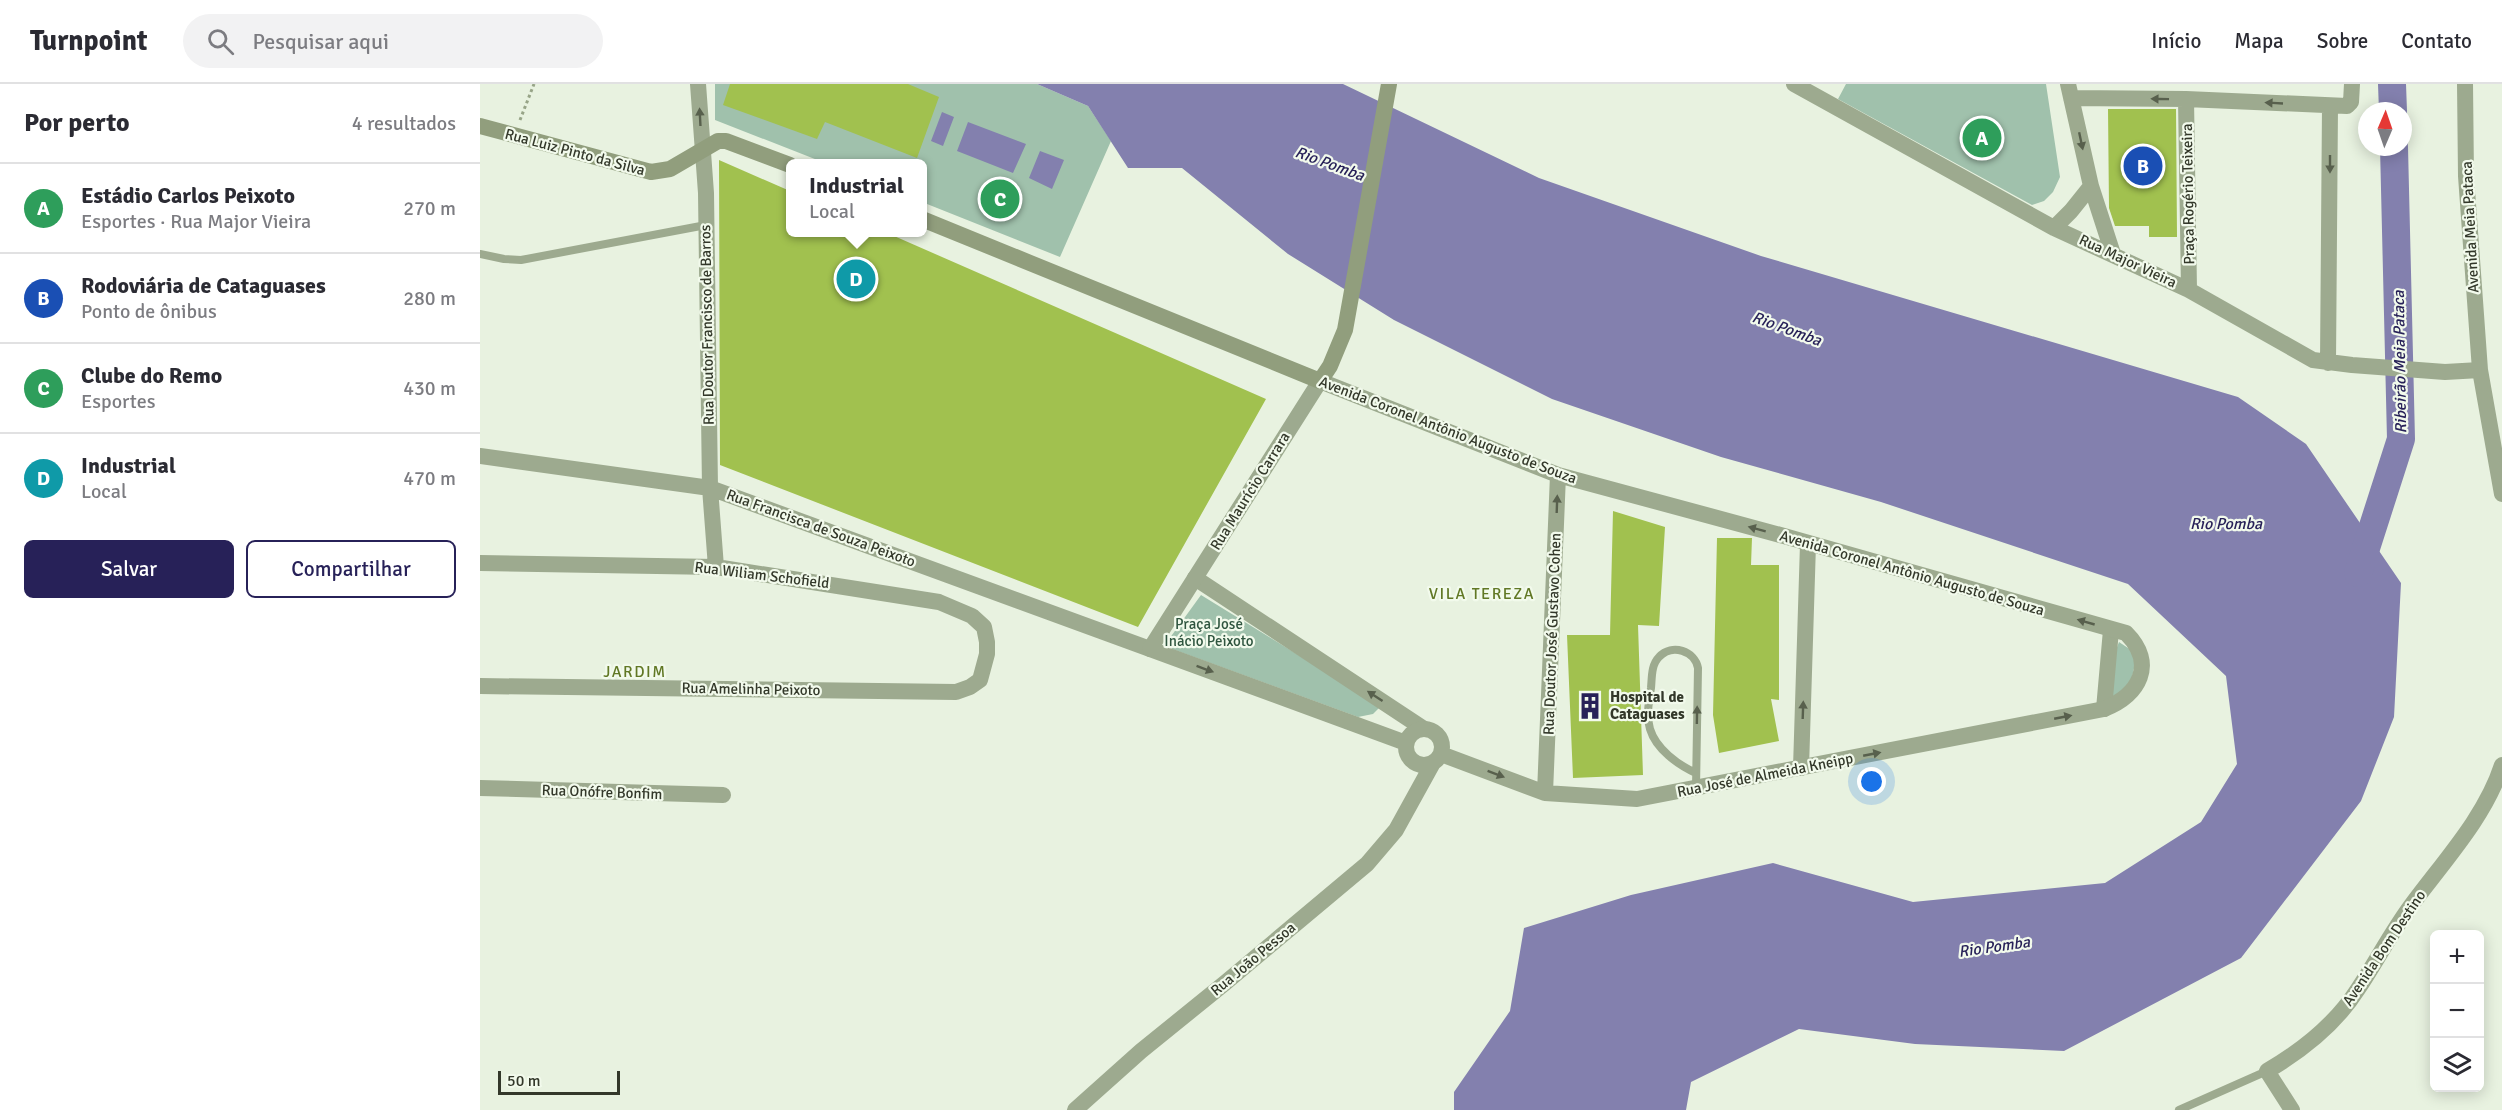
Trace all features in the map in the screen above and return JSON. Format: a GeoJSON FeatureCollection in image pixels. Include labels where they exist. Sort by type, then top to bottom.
{"type":"FeatureCollection","features":[{"type":"Feature","properties":{"kind":"main road","name":"Rua Maurício Carrara"},"geometry":{"type":"LineString","coordinates":[[1320,381],[1345,330],[1389,86]]}},
{"type":"Feature","properties":{"kind":"main road","name":"Rua Luiz Pinto da Silva"},"geometry":{"type":"LineString","coordinates":[[480,126],[651,172],[670,169],[702,150]]}},
{"type":"Feature","properties":{"kind":"main road"},"geometry":{"type":"LineString","coordinates":[[702,150],[718,141],[726,141],[786,164]]}},
{"type":"Feature","properties":{"kind":"main road","name":"Avenida Coronel Antônio Augusto de Souza"},"geometry":{"type":"LineString","coordinates":[[927,221],[1320,381]]}},
{"type":"Feature","properties":{"kind":"street","name":"Rua Doutor Francisco de Barros"},"geometry":{"type":"LineString","coordinates":[[698,84],[706,193],[710,488],[716,567]]}},
{"type":"Feature","properties":{"kind":"street","name":"Rua Major Vieira"},"geometry":{"type":"LineString","coordinates":[[1794,84],[2054,228],[2189,290],[2304,355],[2328,363],[2445,372],[2480,370]]}},
{"type":"Feature","properties":{"kind":"street"},"geometry":{"type":"LineString","coordinates":[[2216,84],[2219,101]]}},
{"type":"Feature","properties":{"kind":"street"},"geometry":{"type":"LineString","coordinates":[[2113,254],[2091,186],[2070,91],[2338,106],[2351,102],[2352,84]]}},
{"type":"Feature","properties":{"kind":"street","name":"Avenida Meia Pataca"},"geometry":{"type":"LineString","coordinates":[[2465,84],[2466,176],[2480,370]]}},
{"type":"Feature","properties":{"kind":"street","name":"Praça Rogério Teixeira"},"geometry":{"type":"LineString","coordinates":[[2186,99],[2189,290]]}},
{"type":"Feature","properties":{"kind":"street"},"geometry":{"type":"LineString","coordinates":[[2328,363],[2338,106]]}},
{"type":"Feature","properties":{"kind":"street"},"geometry":{"type":"LineString","coordinates":[[2054,228],[2091,186]]}},
{"type":"Feature","properties":{"kind":"street"},"geometry":{"type":"LineString","coordinates":[[2480,370],[2502,494]]}},
{"type":"Feature","properties":{"kind":"street","name":"Avenida Coronel Antônio Augusto de Souza"},"geometry":{"type":"LineString","coordinates":[[1320,381],[1558,475],[2126,633],[2138,648],[2141,666]]}},
{"type":"Feature","properties":{"kind":"street","name":"Rua Maurício Carrara"},"geometry":{"type":"LineString","coordinates":[[1150,649],[1320,381]]}},
{"type":"Feature","properties":{"kind":"street","name":"Rua Francisca de Souza Peixoto"},"geometry":{"type":"LineString","coordinates":[[480,456],[710,488],[1150,649]]}},
{"type":"Feature","properties":{"kind":"street","name":"Rua Doutor José Gustavo Cohen"},"geometry":{"type":"LineString","coordinates":[[1545,793],[1558,475]]}},
{"type":"Feature","properties":{"kind":"street"},"geometry":{"type":"LineString","coordinates":[[1801,768],[1808,544]]}},
{"type":"Feature","properties":{"kind":"street","name":"Rua Wiliam Schofield"},"geometry":{"type":"LineString","coordinates":[[480,563],[716,567],[939,602],[972,615],[984,627],[987,642]]}},
{"type":"Feature","properties":{"kind":"street"},"geometry":{"type":"LineString","coordinates":[[1150,649],[1408,750],[1422,765],[1437,758],[1442,748],[1439,737],[1430,730],[1424,729],[1195,578]]}},
{"type":"Feature","properties":{"kind":"street"},"geometry":{"type":"LineString","coordinates":[[2104,709],[2111,630]]}},
{"type":"Feature","properties":{"kind":"street","name":"Rua Amelinha Peixoto"},"geometry":{"type":"LineString","coordinates":[[480,686],[956,692],[980,680],[987,654],[987,642]]}},
{"type":"Feature","properties":{"kind":"street","name":"Rua José de Almeida Kneipp"},"geometry":{"type":"LineString","coordinates":[[1437,758],[1545,793],[1637,799],[1696,781],[1801,768],[2104,709],[2118,703],[2131,693],[2138,683],[2141,666]]}},
{"type":"Feature","properties":{"kind":"street"},"geometry":{"type":"LineString","coordinates":[[1416,794],[1408,750],[1412,733],[1424,729]]}},
{"type":"Feature","properties":{"kind":"street","name":"Rua João Pessoa"},"geometry":{"type":"LineString","coordinates":[[1075,1110],[1141,1050],[1234,976],[1367,864],[1396,830],[1437,758]]}},
{"type":"Feature","properties":{"kind":"street","name":"Avenida Bom Destino"},"geometry":{"type":"LineString","coordinates":[[2267,1071],[2319,1036],[2347,1005],[2408,910],[2457,845],[2495,787],[2502,765]]}},
{"type":"Feature","properties":{"kind":"street","name":"Rua Onófre Bonfim"},"geometry":{"type":"LineString","coordinates":[[480,788],[723,795]]}},
{"type":"Feature","properties":{"kind":"street"},"geometry":{"type":"LineString","coordinates":[[2267,1071],[2292,1110]]}},
{"type":"Feature","properties":{"kind":"lane"},"geometry":{"type":"LineString","coordinates":[[480,254],[521,260],[705,225]]}},
{"type":"Feature","properties":{"kind":"lane"},"geometry":{"type":"LineString","coordinates":[[1686,651],[1697,661],[1696,781],[1664,751],[1650,730],[1648,716],[1653,666],[1666,652],[1686,651]]}},
{"type":"Feature","properties":{"kind":"lane"},"geometry":{"type":"LineString","coordinates":[[2179,1110],[2267,1071]]}},
{"type":"Feature","properties":{"kind":"path"},"geometry":{"type":"LineString","coordinates":[[514,136],[534,84]]}},
{"type":"Feature","properties":{"kind":"green space"},"geometry":{"type":"Polygon","coordinates":[[[715,84],[1037,84],[1088,106],[1111,141],[1060,257],[927,204],[927,159],[815,159],[715,120],[715,84]]]}},
{"type":"Feature","properties":{"kind":"green space"},"geometry":{"type":"Polygon","coordinates":[[[1846,84],[2046,84],[2060,177],[2053,192],[2044,201],[2032,205],[1838,99],[1846,84]]]}},
{"type":"Feature","properties":{"kind":"green space","name":"Praça José Inácio Peixoto"},"geometry":{"type":"Polygon","coordinates":[[[1201,595],[1381,706],[1373,714],[1358,717],[1164,646],[1201,595]]]}},
{"type":"Feature","properties":{"kind":"green space"},"geometry":{"type":"Polygon","coordinates":[[[2119,642],[2137,654],[2129,692],[2107,702],[2114,655],[2119,642]]]}},
{"type":"Feature","properties":{"kind":"water","name":"Rio Pomba"},"geometry":{"type":"Polygon","coordinates":[[[1037,84],[1343,84],[1539,178],[1761,256],[2238,397],[2306,444],[2401,583],[2394,717],[2361,801],[2241,958],[2064,1051],[1915,1044],[1799,1029],[1691,1082],[1686,1110],[1454,1110],[1454,1092],[1510,1011],[1524,928],[1631,895],[1773,863],[1913,902],[2105,883],[2201,822],[2237,764],[2226,676],[2128,584],[1881,502],[1721,457],[1552,399],[1394,320],[1288,254],[1182,168],[1128,168],[1088,106],[1037,84]]]}},
{"type":"Feature","properties":{"kind":"water"},"geometry":{"type":"Polygon","coordinates":[[[942,112],[954,117],[943,146],[931,141],[942,112]]]}},
{"type":"Feature","properties":{"kind":"water"},"geometry":{"type":"Polygon","coordinates":[[[968,122],[1026,144],[1013,173],[957,151],[968,122]]]}},
{"type":"Feature","properties":{"kind":"water"},"geometry":{"type":"Polygon","coordinates":[[[1040,151],[1064,160],[1052,189],[1029,178],[1040,151]]]}},
{"type":"Feature","properties":{"kind":"building"},"geometry":{"type":"Polygon","coordinates":[[[730,84],[908,84],[939,97],[917,158],[825,122],[817,139],[723,105],[730,84]]]}},
{"type":"Feature","properties":{"kind":"building"},"geometry":{"type":"Polygon","coordinates":[[[2108,109],[2176,109],[2177,237],[2149,237],[2149,226],[2115,226],[2109,208],[2108,109]]]}},
{"type":"Feature","properties":{"kind":"building"},"geometry":{"type":"Polygon","coordinates":[[[719,160],[786,189],[786,237],[896,237],[1266,399],[1138,627],[720,465],[719,160]]]}},
{"type":"Feature","properties":{"kind":"building"},"geometry":{"type":"Polygon","coordinates":[[[1613,511],[1665,527],[1659,626],[1638,625],[1643,775],[1573,778],[1567,635],[1610,635],[1613,511]]]}},
{"type":"Feature","properties":{"kind":"building"},"geometry":{"type":"Polygon","coordinates":[[[1717,538],[1752,538],[1751,565],[1779,565],[1779,700],[1771,699],[1779,741],[1719,753],[1713,715],[1717,538]]]}},
{"type":"Feature","properties":{"kind":"waterway","name":"Ribeirão Meia Pataca"},"geometry":{"type":"LineString","coordinates":[[2392,84],[2393,102]]}},
{"type":"Feature","properties":{"kind":"waterway","name":"Ribeirão Meia Pataca"},"geometry":{"type":"LineString","coordinates":[[2358,573],[2401,439],[2394,156]]}},
{"type":"Feature","properties":{"kind":"place","name":"Estádio Carlos Peixoto"},"geometry":{"type":"Point","coordinates":[1982,138]}},
{"type":"Feature","properties":{"kind":"place","name":"Rodoviária de Cataguases"},"geometry":{"type":"Point","coordinates":[2143,166]}},
{"type":"Feature","properties":{"kind":"place","name":"Clube do Remo"},"geometry":{"type":"Point","coordinates":[1000,199]}},
{"type":"Feature","properties":{"kind":"place","name":"Industrial"},"geometry":{"type":"Point","coordinates":[856,279]}},
{"type":"Feature","properties":{"kind":"place","name":"Hospital de Cataguases"},"geometry":{"type":"Point","coordinates":[1590,706]}},
{"type":"Feature","properties":{"kind":"district","name":"VILA TEREZA"},"geometry":{"type":"Point","coordinates":[1482,593]}},
{"type":"Feature","properties":{"kind":"district","name":"JARDIM"},"geometry":{"type":"Point","coordinates":[635,671]}}]}
